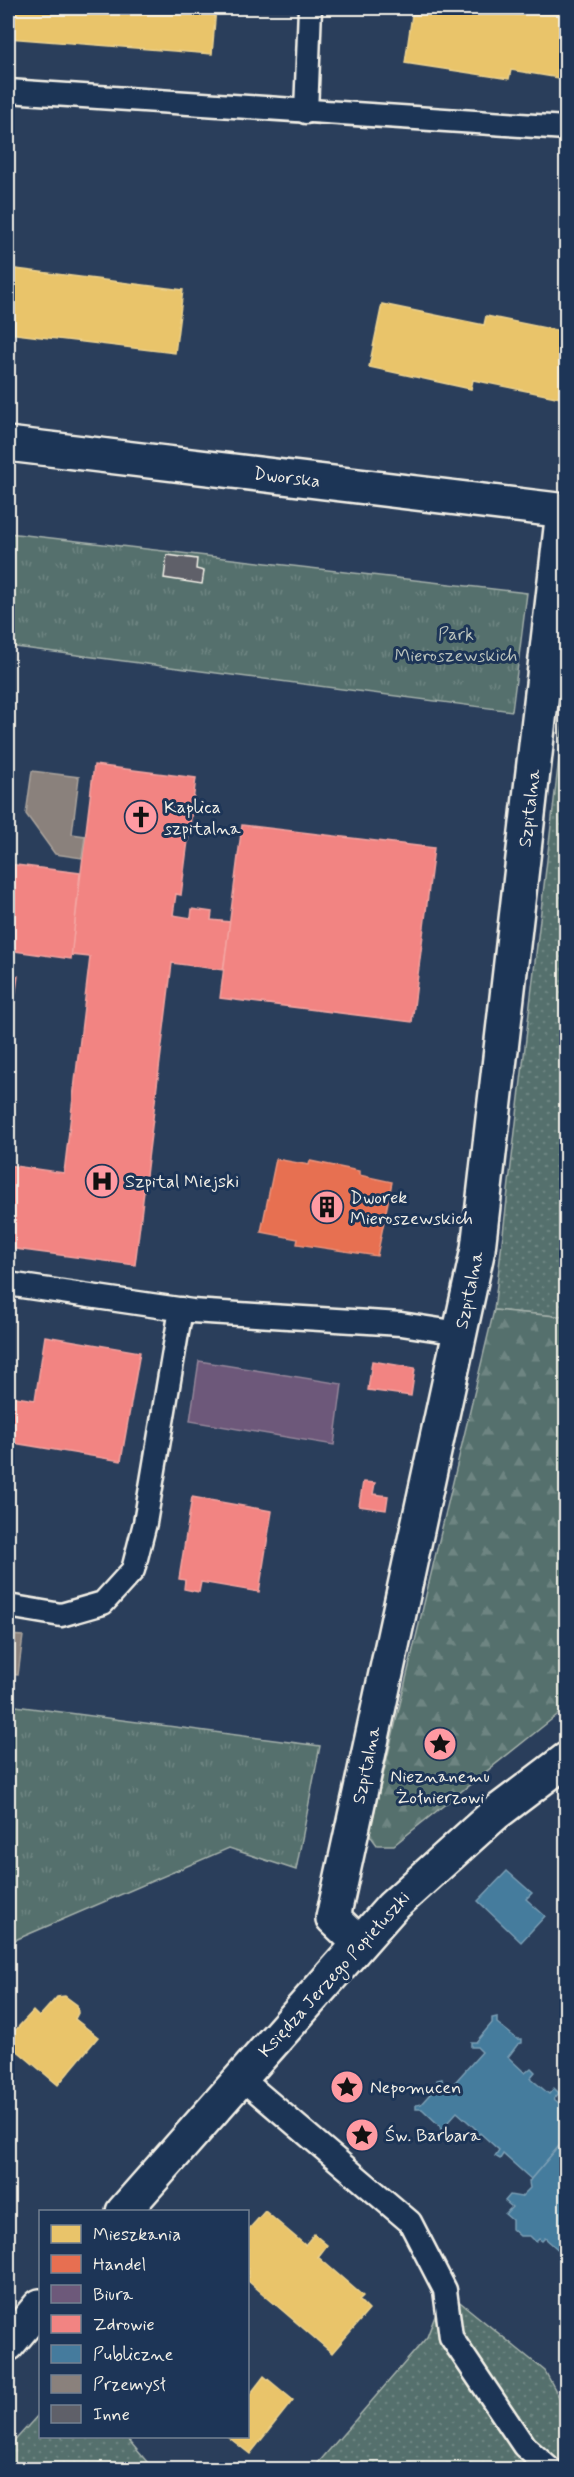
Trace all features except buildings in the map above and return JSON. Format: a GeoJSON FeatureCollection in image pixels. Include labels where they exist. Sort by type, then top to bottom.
{"type":"FeatureCollection","features":[{"type":"Feature","properties":{"kind":"street","name":"Dworska"},"geometry":{"type":"LineString","coordinates":[[8,444],[565,511]]}},
{"type":"Feature","properties":{"kind":"street","name":"Szpitalna"},"geometry":{"type":"LineString","coordinates":[[358,1942],[333,1918],[478,1249],[565,511]]}},
{"type":"Feature","properties":{"kind":"street","name":"Księdza Jerzego Popiełuszki"},"geometry":{"type":"LineString","coordinates":[[124,2210],[242,2079],[358,1942],[443,1858],[496,1813],[567,1760]]}},
{"type":"Feature","properties":{"kind":"street"},"geometry":{"type":"LineString","coordinates":[[8,2344],[39,2307]]}},
{"type":"Feature","properties":{"kind":"lane"},"geometry":{"type":"LineString","coordinates":[[306,112],[310,8]]}},
{"type":"Feature","properties":{"kind":"lane"},"geometry":{"type":"LineString","coordinates":[[8,91],[567,128]]}},
{"type":"Feature","properties":{"kind":"lane"},"geometry":{"type":"LineString","coordinates":[[8,1284],[181,1309],[401,1324],[460,1333]]}},
{"type":"Feature","properties":{"kind":"lane"},"geometry":{"type":"LineString","coordinates":[[8,1606],[61,1615],[103,1603],[133,1570],[145,1523],[181,1309]]}},
{"type":"Feature","properties":{"kind":"lane"},"geometry":{"type":"LineString","coordinates":[[242,2079],[410,2222],[445,2290],[451,2337],[524,2446],[551,2469]]}},
{"type":"Feature","properties":{"kind":"green space","name":"Park Mieroszewskich"},"geometry":{"type":"Polygon","coordinates":[[[8,533],[527,593],[512,711],[8,646],[8,533]]]}},
{"type":"Feature","properties":{"kind":"green space"},"geometry":{"type":"Polygon","coordinates":[[[566,699],[566,1317],[494,1310],[566,699]]]}},
{"type":"Feature","properties":{"kind":"green space"},"geometry":{"type":"Polygon","coordinates":[[[494,1310],[566,1317],[566,1708],[394,1845],[377,1845],[369,1834],[494,1310]]]}},
{"type":"Feature","properties":{"kind":"green space"},"geometry":{"type":"Polygon","coordinates":[[[8,1705],[320,1746],[296,1870],[229,1848],[8,1943],[8,1705]]]}},
{"type":"Feature","properties":{"kind":"green space"},"geometry":{"type":"Polygon","coordinates":[[[445,2290],[545,2371],[566,2410],[566,2469],[312,2470],[427,2337],[445,2290]]]}},
{"type":"Feature","properties":{"kind":"green space"},"geometry":{"type":"Polygon","coordinates":[[[39,2414],[39,2438],[127,2438],[153,2469],[8,2469],[8,2448],[39,2414]]]}},
{"type":"Feature","properties":{"kind":"place","name":"Kaplica szpitalna"},"geometry":{"type":"Point","coordinates":[141,817]}},
{"type":"Feature","properties":{"kind":"place","name":"Szpital Miejski"},"geometry":{"type":"Point","coordinates":[102,1181]}},
{"type":"Feature","properties":{"kind":"place","name":"Dworek Mieroszewskich"},"geometry":{"type":"Point","coordinates":[327,1207]}},
{"type":"Feature","properties":{"kind":"place","name":"Nieznanemu Żołnierzowi"},"geometry":{"type":"Point","coordinates":[440,1744]}},
{"type":"Feature","properties":{"kind":"place","name":"Nepomucen"},"geometry":{"type":"Point","coordinates":[347,2087]}},
{"type":"Feature","properties":{"kind":"place","name":"Św. Barbara"},"geometry":{"type":"Point","coordinates":[362,2135]}}]}
